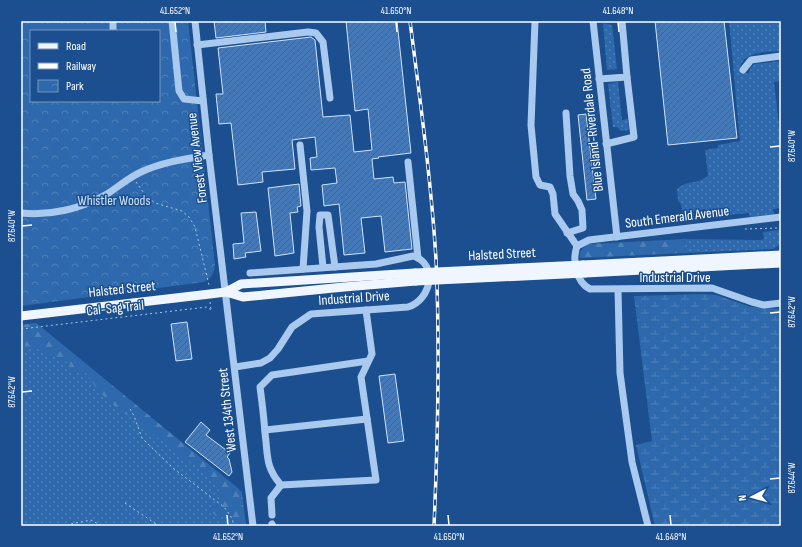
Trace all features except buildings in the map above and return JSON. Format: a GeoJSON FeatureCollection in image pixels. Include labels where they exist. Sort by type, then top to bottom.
{"type":"FeatureCollection","features":[{"type":"Feature","properties":{"kind":"main road","name":"Halsted Street"},"geometry":{"type":"LineString","coordinates":[[584,269],[781,255]]}},
{"type":"Feature","properties":{"kind":"main road","name":"Halsted Street"},"geometry":{"type":"LineString","coordinates":[[21,316],[226,292],[242,284],[584,269],[781,263]]}},
{"type":"Feature","properties":{"kind":"main road","name":"Halsted Street"},"geometry":{"type":"LineString","coordinates":[[226,292],[243,297],[416,277]]}},
{"type":"Feature","properties":{"kind":"street"},"geometry":{"type":"LineString","coordinates":[[172,21],[178,91],[184,99],[203,101]]}},
{"type":"Feature","properties":{"kind":"street","name":"Forest View Avenue"},"geometry":{"type":"LineString","coordinates":[[195,21],[209,155],[226,292]]}},
{"type":"Feature","properties":{"kind":"street"},"geometry":{"type":"LineString","coordinates":[[535,21],[531,125],[536,177],[540,185],[550,187],[553,194],[555,214],[577,246]]}},
{"type":"Feature","properties":{"kind":"street","name":"Blue Island-Riverdale Road"},"geometry":{"type":"LineString","coordinates":[[593,21],[617,237]]}},
{"type":"Feature","properties":{"kind":"street"},"geometry":{"type":"LineString","coordinates":[[606,144],[634,137],[622,21]]}},
{"type":"Feature","properties":{"kind":"street"},"geometry":{"type":"LineString","coordinates":[[197,45],[308,32],[316,33],[323,42],[330,98]]}},
{"type":"Feature","properties":{"kind":"street"},"geometry":{"type":"LineString","coordinates":[[744,70],[751,60],[781,56]]}},
{"type":"Feature","properties":{"kind":"street"},"geometry":{"type":"LineString","coordinates":[[599,79],[627,77]]}},
{"type":"Feature","properties":{"kind":"street"},"geometry":{"type":"LineString","coordinates":[[566,113],[570,176],[573,194],[582,210],[583,228],[586,231],[589,240]]}},
{"type":"Feature","properties":{"kind":"street"},"geometry":{"type":"LineString","coordinates":[[300,145],[307,211],[303,268]]}},
{"type":"Feature","properties":{"kind":"street"},"geometry":{"type":"LineString","coordinates":[[21,213],[54,213],[80,206],[106,194],[133,176],[174,160],[209,155]]}},
{"type":"Feature","properties":{"kind":"street"},"geometry":{"type":"LineString","coordinates":[[250,273],[386,263],[406,256],[418,258],[408,162]]}},
{"type":"Feature","properties":{"kind":"street"},"geometry":{"type":"LineString","coordinates":[[323,267],[319,227],[320,215],[328,215],[335,267]]}},
{"type":"Feature","properties":{"kind":"street","name":"South Emerald Avenue"},"geometry":{"type":"LineString","coordinates":[[577,246],[589,240],[779,220]]}},
{"type":"Feature","properties":{"kind":"street"},"geometry":{"type":"LineString","coordinates":[[567,233],[583,228]]}},
{"type":"Feature","properties":{"kind":"street","name":"Industrial Drive"},"geometry":{"type":"LineString","coordinates":[[577,246],[574,254],[578,275],[586,286],[598,290],[712,288],[764,305],[781,303]]}},
{"type":"Feature","properties":{"kind":"street","name":"Industrial Drive"},"geometry":{"type":"LineString","coordinates":[[235,367],[261,363],[270,358],[278,349],[292,327],[311,314],[408,307],[421,300],[428,287],[429,279],[426,265],[418,258]]}},
{"type":"Feature","properties":{"kind":"street"},"geometry":{"type":"LineString","coordinates":[[618,290],[620,373],[632,462],[648,526]]}},
{"type":"Feature","properties":{"kind":"street","name":"West 134th Street"},"geometry":{"type":"LineString","coordinates":[[226,292],[253,526]]}},
{"type":"Feature","properties":{"kind":"street"},"geometry":{"type":"LineString","coordinates":[[272,515],[271,498],[281,485],[376,480],[360,377],[372,354],[366,310]]}},
{"type":"Feature","properties":{"kind":"street"},"geometry":{"type":"LineString","coordinates":[[281,485],[274,477],[266,454],[260,387],[272,375],[368,361]]}},
{"type":"Feature","properties":{"kind":"street"},"geometry":{"type":"LineString","coordinates":[[265,430],[367,419]]}},
{"type":"Feature","properties":{"kind":"path"},"geometry":{"type":"LineString","coordinates":[[133,176],[146,196],[155,203],[182,211],[189,217],[195,226],[208,282]]}},
{"type":"Feature","properties":{"kind":"path"},"geometry":{"type":"LineString","coordinates":[[763,229],[777,228],[779,220]]}},
{"type":"Feature","properties":{"kind":"path","name":"Cal-Sag Trail"},"geometry":{"type":"LineString","coordinates":[[21,329],[207,307],[211,310]]}},
{"type":"Feature","properties":{"kind":"path"},"geometry":{"type":"LineString","coordinates":[[130,409],[142,438],[165,461],[224,507],[232,518],[234,526]]}},
{"type":"Feature","properties":{"kind":"path"},"geometry":{"type":"LineString","coordinates":[[126,503],[160,526]]}},
{"type":"Feature","properties":{"kind":"path"},"geometry":{"type":"LineString","coordinates":[[71,524],[91,520],[102,526]]}},
{"type":"Feature","properties":{"kind":"green space","name":"Whistler Woods"},"geometry":{"type":"Polygon","coordinates":[[[21,21],[188,21],[215,265],[212,275],[204,282],[21,306],[21,21]]]}},
{"type":"Feature","properties":{"kind":"green space"},"geometry":{"type":"Polygon","coordinates":[[[729,21],[781,21],[781,51],[754,54],[748,57],[743,61],[741,66],[741,74],[749,73],[751,67],[755,64],[781,61],[781,81],[774,82],[781,142],[781,208],[773,209],[774,214],[750,217],[749,213],[707,217],[705,209],[693,211],[694,219],[688,220],[687,210],[682,210],[681,204],[678,201],[677,189],[684,184],[701,180],[708,176],[705,150],[718,148],[718,145],[740,141],[729,21]]]}},
{"type":"Feature","properties":{"kind":"green space"},"geometry":{"type":"Polygon","coordinates":[[[603,23],[612,25],[617,69],[607,70],[603,23]]]}},
{"type":"Feature","properties":{"kind":"green space"},"geometry":{"type":"Polygon","coordinates":[[[618,82],[622,120],[628,119],[629,130],[621,131],[617,127],[613,127],[608,84],[618,82]]]}},
{"type":"Feature","properties":{"kind":"green space"},"geometry":{"type":"Polygon","coordinates":[[[779,224],[781,226],[781,244],[773,249],[684,253],[685,239],[760,240],[764,239],[763,232],[779,230],[779,224]]]}},
{"type":"Feature","properties":{"kind":"green space"},"geometry":{"type":"Polygon","coordinates":[[[685,239],[684,253],[580,258],[581,251],[589,244],[685,239]]]}},
{"type":"Feature","properties":{"kind":"green space"},"geometry":{"type":"Polygon","coordinates":[[[716,295],[751,307],[781,309],[781,526],[655,526],[636,445],[652,441],[634,296],[716,295]]]}},
{"type":"Feature","properties":{"kind":"green space"},"geometry":{"type":"Polygon","coordinates":[[[36,323],[242,492],[246,526],[21,526],[21,325],[36,323]]]}},
{"type":"Feature","properties":{"kind":"green space"},"geometry":{"type":"Polygon","coordinates":[[[36,323],[239,489],[240,505],[245,517],[246,526],[234,526],[226,517],[216,516],[213,513],[213,504],[219,499],[221,491],[220,486],[216,481],[204,474],[194,464],[179,455],[171,446],[159,439],[143,425],[112,404],[96,388],[86,372],[73,371],[69,363],[58,357],[50,356],[43,351],[21,344],[21,325],[36,323]]]}},
{"type":"Feature","properties":{"kind":"railway"},"geometry":{"type":"LineString","coordinates":[[410,21],[428,169],[436,259],[438,392],[434,526]]}}]}
